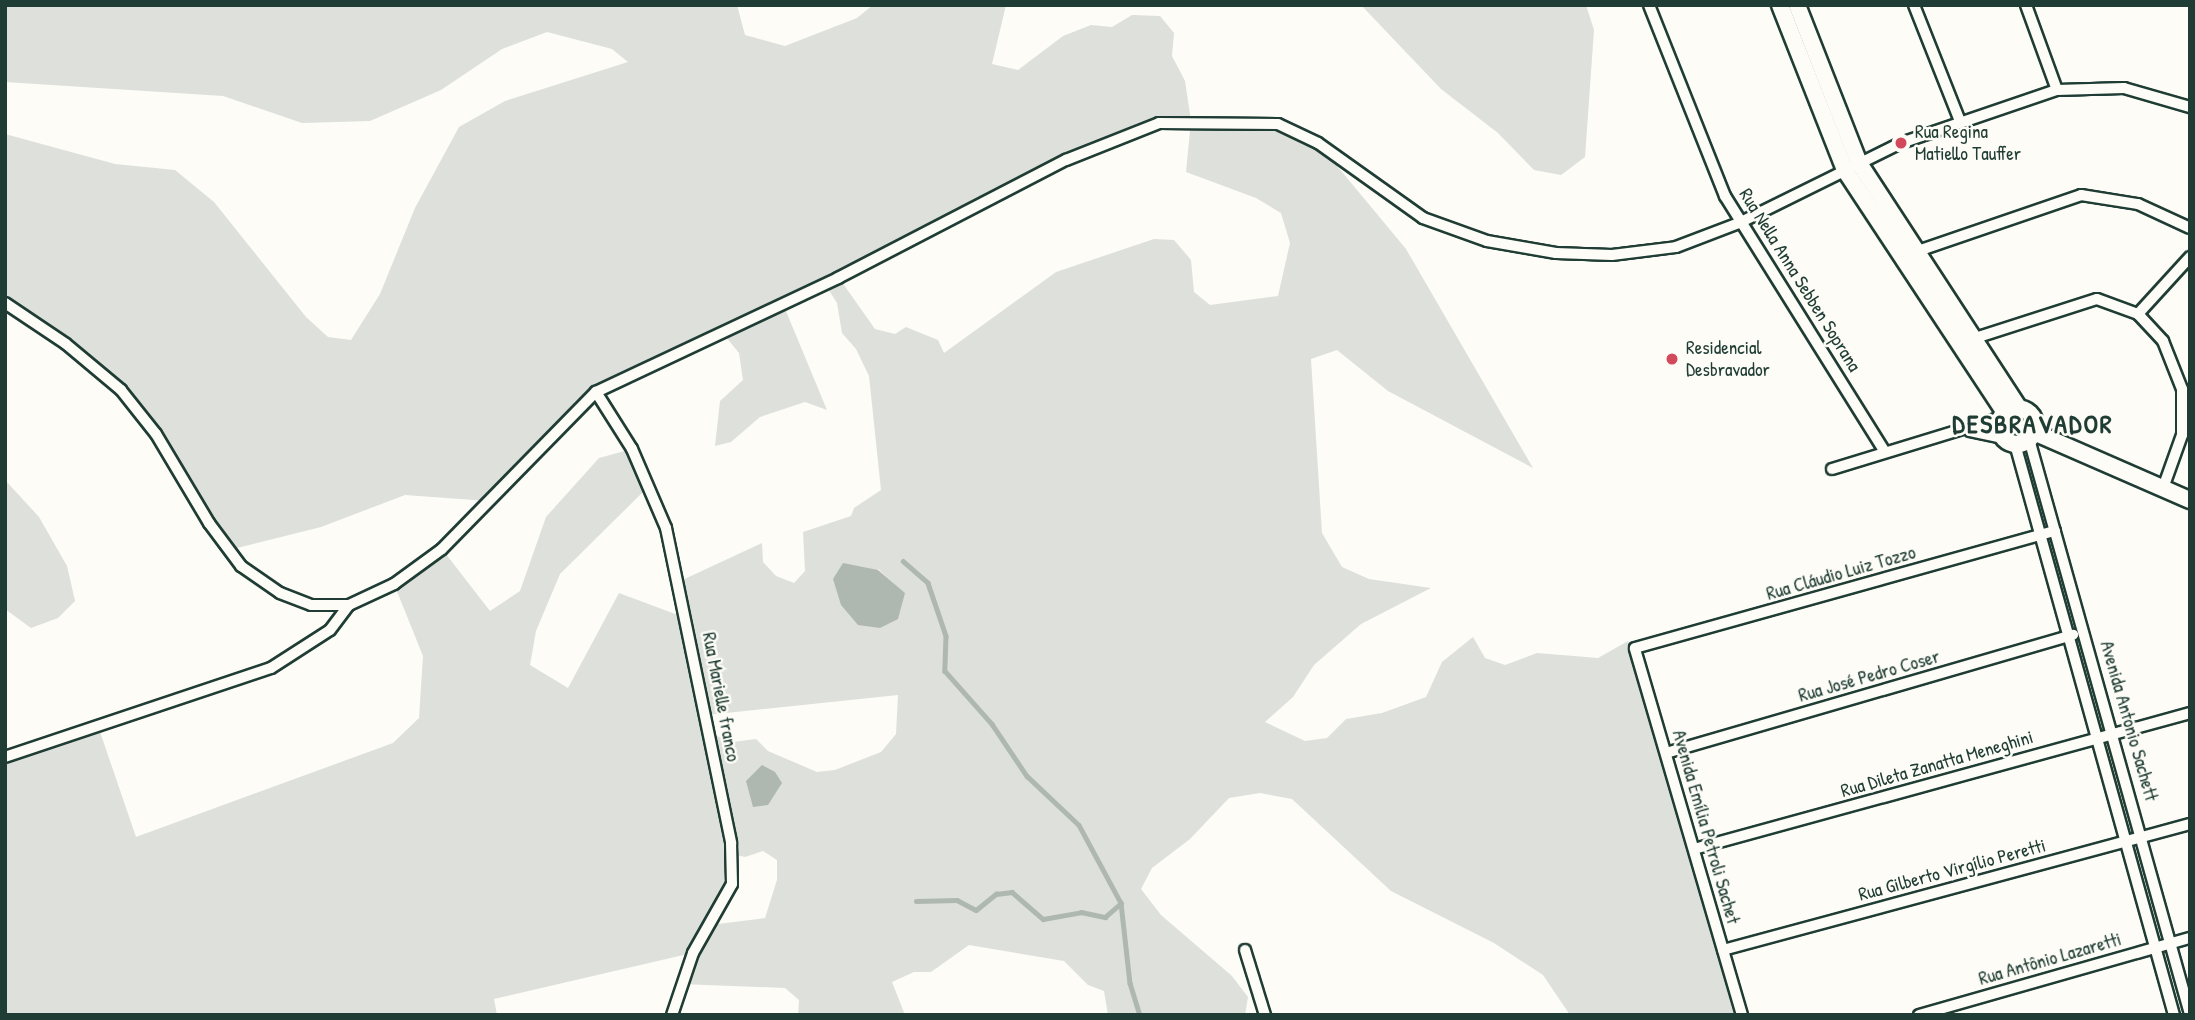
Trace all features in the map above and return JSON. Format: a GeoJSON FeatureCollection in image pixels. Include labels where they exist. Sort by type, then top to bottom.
{"type":"FeatureCollection","features":[{"type":"Feature","properties":{"kind":"street","name":"Rua Nella Anna Sebben Soprana"},"geometry":{"type":"LineString","coordinates":[[1649,5],[1739,223],[1884,450]]}},
{"type":"Feature","properties":{"kind":"street"},"geometry":{"type":"LineString","coordinates":[[1780,5],[1852,166],[2009,412]]}},
{"type":"Feature","properties":{"kind":"street"},"geometry":{"type":"LineString","coordinates":[[1797,5],[1852,166]]}},
{"type":"Feature","properties":{"kind":"street"},"geometry":{"type":"LineString","coordinates":[[1914,5],[1960,121]]}},
{"type":"Feature","properties":{"kind":"street"},"geometry":{"type":"LineString","coordinates":[[2026,5],[2057,90]]}},
{"type":"Feature","properties":{"kind":"street"},"geometry":{"type":"LineString","coordinates":[[5,303],[66,344],[121,390],[156,434],[209,523],[241,566],[280,593],[310,605],[349,605],[394,584],[442,549],[596,392],[838,278],[1066,160],[1159,123],[1278,124],[1318,143],[1423,218],[1487,241],[1578,254],[1676,247],[1739,223],[1852,166],[1960,121],[2057,90],[2124,88],[2190,107]]}},
{"type":"Feature","properties":{"kind":"street"},"geometry":{"type":"LineString","coordinates":[[1910,254],[2081,195],[2138,204],[2190,228]]}},
{"type":"Feature","properties":{"kind":"street"},"geometry":{"type":"LineString","coordinates":[[2138,314],[2190,257]]}},
{"type":"Feature","properties":{"kind":"street"},"geometry":{"type":"LineString","coordinates":[[1966,341],[2097,299],[2138,314],[2163,341],[2182,388],[2182,435],[2163,488]]}},
{"type":"Feature","properties":{"kind":"street","name":"Rua Marielle franco"},"geometry":{"type":"LineString","coordinates":[[596,392],[632,449],[666,528],[731,843],[732,884],[693,953],[672,1015]]}},
{"type":"Feature","properties":{"kind":"street"},"geometry":{"type":"LineString","coordinates":[[1832,469],[1884,450],[1968,430],[2009,412],[2034,419],[2021,438]]}},
{"type":"Feature","properties":{"kind":"street"},"geometry":{"type":"LineString","coordinates":[[2009,412],[1999,427],[2021,438],[2190,500]]}},
{"type":"Feature","properties":{"kind":"street"},"geometry":{"type":"LineString","coordinates":[[1968,430],[2021,438]]}},
{"type":"Feature","properties":{"kind":"street","name":"Avenida Antonio Sachett"},"geometry":{"type":"LineString","coordinates":[[2021,438],[2055,531],[2190,1014]]}},
{"type":"Feature","properties":{"kind":"street","name":"Avenida Antonio Sachett"},"geometry":{"type":"LineString","coordinates":[[2021,438],[2041,535],[2174,1015]]}},
{"type":"Feature","properties":{"kind":"street","name":"Rua Cláudio Luiz Tozzo"},"geometry":{"type":"LineString","coordinates":[[1635,648],[2055,531]]}},
{"type":"Feature","properties":{"kind":"street"},"geometry":{"type":"LineString","coordinates":[[5,757],[271,668],[330,630],[349,605]]}},
{"type":"Feature","properties":{"kind":"street","name":"Rua José Pedro Coser"},"geometry":{"type":"LineString","coordinates":[[1666,753],[2082,632]]}},
{"type":"Feature","properties":{"kind":"street","name":"Avenida Emília Petroli Sachet"},"geometry":{"type":"LineString","coordinates":[[1635,648],[1742,1015]]}},
{"type":"Feature","properties":{"kind":"street","name":"Rua Dileta Zanatta Meneghini"},"geometry":{"type":"LineString","coordinates":[[1694,849],[2190,713]]}},
{"type":"Feature","properties":{"kind":"street","name":"Rua Gilberto Virgílio Peretti"},"geometry":{"type":"LineString","coordinates":[[1723,950],[2190,824]]}},
{"type":"Feature","properties":{"kind":"street","name":"Rua Antônio Lazaretti"},"geometry":{"type":"LineString","coordinates":[[1919,1015],[2190,938]]}},
{"type":"Feature","properties":{"kind":"street"},"geometry":{"type":"LineString","coordinates":[[1245,950],[1265,1015]]}},
{"type":"Feature","properties":{"kind":"shaded area"},"geometry":{"type":"Polygon","coordinates":[[[5,5],[737,5],[745,35],[785,46],[857,18],[873,5],[1006,5],[992,64],[1018,70],[1063,36],[1091,25],[1112,27],[1132,15],[1160,16],[1174,33],[1172,56],[1185,81],[1191,121],[1278,124],[1318,143],[1406,249],[1533,468],[1388,391],[1337,350],[1311,359],[1322,533],[1342,567],[1369,579],[1431,588],[1361,624],[1314,665],[1293,697],[1265,722],[1305,741],[1327,738],[1346,719],[1382,713],[1426,697],[1442,662],[1473,637],[1485,658],[1505,665],[1537,653],[1598,658],[1628,641],[1739,1015],[1570,1015],[1543,975],[1494,943],[1391,891],[1292,799],[1260,793],[1229,798],[1190,839],[1152,868],[1141,889],[1161,915],[1232,976],[1248,997],[1245,1015],[1108,1015],[1104,991],[1088,985],[1064,961],[969,945],[931,972],[914,972],[892,982],[905,1015],[798,1015],[799,1000],[785,988],[681,984],[692,953],[494,999],[497,1015],[5,1015],[5,757],[98,726],[136,837],[393,743],[419,718],[423,656],[394,584],[442,549],[490,611],[520,591],[546,517],[599,458],[632,449],[648,487],[560,574],[536,631],[530,665],[568,688],[619,593],[686,618],[678,582],[762,543],[763,562],[776,576],[794,583],[805,571],[803,532],[851,516],[854,508],[881,490],[869,376],[856,349],[842,333],[837,303],[825,284],[783,304],[827,410],[805,402],[760,417],[731,442],[715,446],[720,401],[743,380],[739,353],[721,331],[596,392],[488,501],[405,495],[321,527],[229,550],[121,390],[5,303],[5,134],[115,164],[175,170],[214,202],[306,317],[328,337],[351,340],[380,294],[415,208],[459,127],[505,101],[628,62],[612,49],[547,32],[502,49],[441,90],[370,121],[302,123],[223,96],[5,82],[5,5]],[[1191,121],[1114,138],[839,278],[875,329],[895,334],[906,327],[938,340],[944,353],[1056,272],[1154,239],[1174,240],[1191,260],[1194,292],[1210,305],[1278,296],[1290,243],[1281,213],[1256,198],[1186,172],[1191,121]],[[878,569],[858,625],[905,594],[878,569]],[[898,695],[707,715],[711,734],[733,742],[756,739],[768,751],[817,772],[835,770],[881,752],[896,734],[898,695]],[[763,851],[745,857],[731,854],[732,884],[710,925],[765,918],[777,880],[777,860],[763,851]]]}},
{"type":"Feature","properties":{"kind":"shaded area"},"geometry":{"type":"Polygon","coordinates":[[[1361,5],[1586,5],[1594,30],[1585,157],[1561,175],[1534,170],[1498,133],[1441,89],[1361,5]]]}},
{"type":"Feature","properties":{"kind":"shaded area"},"geometry":{"type":"Polygon","coordinates":[[[5,480],[39,517],[67,566],[75,601],[58,618],[31,628],[5,609],[5,480]]]}},
{"type":"Feature","properties":{"kind":"shaded area"},"geometry":{"type":"Polygon","coordinates":[[[843,563],[878,570],[905,593],[898,619],[880,628],[858,625],[841,605],[833,579],[843,563]]]}},
{"type":"Feature","properties":{"kind":"shaded area"},"geometry":{"type":"Polygon","coordinates":[[[762,765],[775,772],[782,783],[768,805],[753,807],[746,781],[762,765]]]}},
{"type":"Feature","properties":{"kind":"waterway"},"geometry":{"type":"LineString","coordinates":[[903,561],[928,583],[946,636],[945,671],[992,724],[1027,776],[1079,825],[1121,903],[1130,983],[1140,1015]]}},
{"type":"Feature","properties":{"kind":"waterway"},"geometry":{"type":"LineString","coordinates":[[916,901],[957,900],[976,910],[996,894],[1012,892],[1043,919],[1081,912],[1105,917],[1121,903]]}},
{"type":"Feature","properties":{"kind":"place","name":"Rua Regina Matiello Tauffer"},"geometry":{"type":"Point","coordinates":[1901,143]}},
{"type":"Feature","properties":{"kind":"place","name":"Residencial Desbravador"},"geometry":{"type":"Point","coordinates":[1672,359]}},
{"type":"Feature","properties":{"kind":"district","name":"DESBRAVADOR"},"geometry":{"type":"Point","coordinates":[2033,424]}}]}
